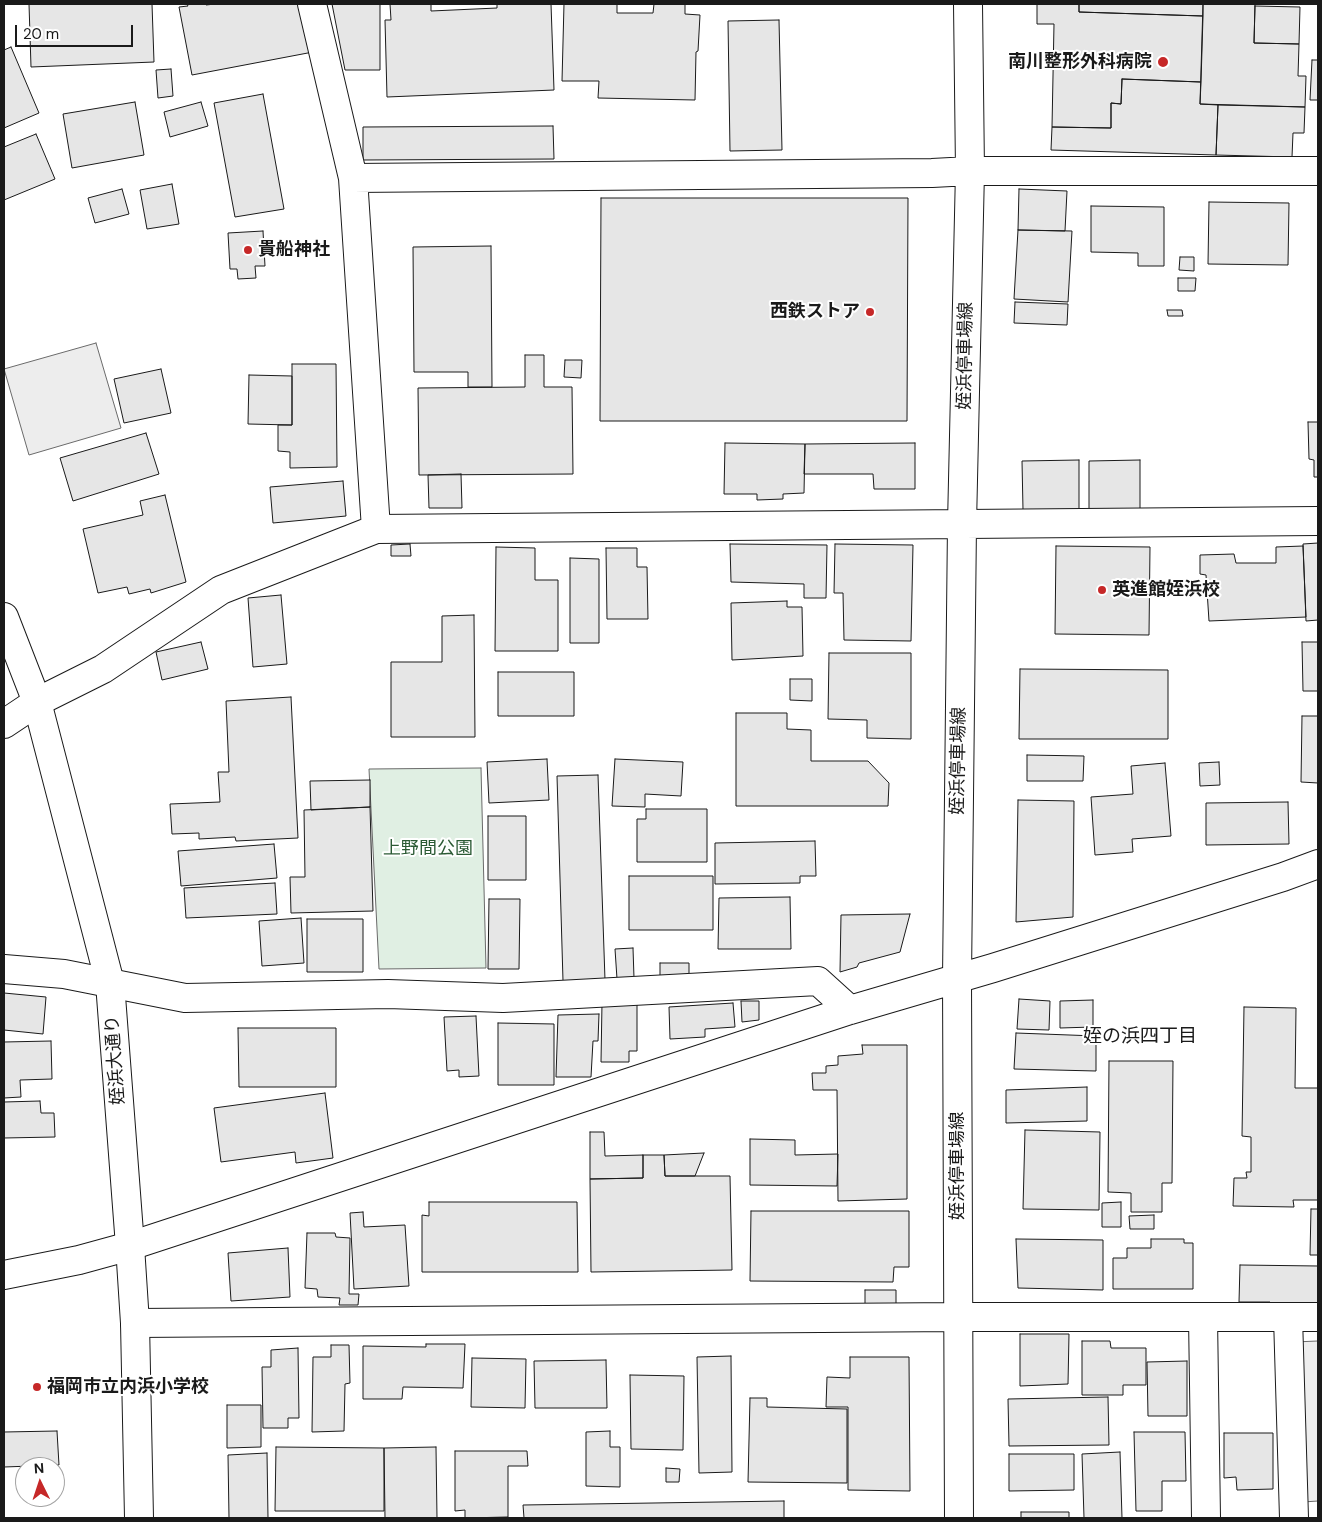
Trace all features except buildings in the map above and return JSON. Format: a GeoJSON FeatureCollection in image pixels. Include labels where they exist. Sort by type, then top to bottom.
{"type":"FeatureCollection","features":[{"type":"Feature","properties":{"kind":"street"},"geometry":{"type":"LineString","coordinates":[[312,4],[354,178],[376,529]]}},
{"type":"Feature","properties":{"kind":"street","name":"姪浜停車場線"},"geometry":{"type":"LineString","coordinates":[[959,1518],[957,978],[962,524],[970,171],[968,4]]}},
{"type":"Feature","properties":{"kind":"street"},"geometry":{"type":"LineString","coordinates":[[354,178],[970,171],[1318,171]]}},
{"type":"Feature","properties":{"kind":"street"},"geometry":{"type":"LineString","coordinates":[[4,724],[37,702],[103,669],[221,590],[376,529],[1318,521]]}},
{"type":"Feature","properties":{"kind":"street","name":"姪浜大通り"},"geometry":{"type":"LineString","coordinates":[[4,617],[37,702],[110,984],[135,1322],[139,1518]]}},
{"type":"Feature","properties":{"kind":"street"},"geometry":{"type":"LineString","coordinates":[[4,1275],[79,1260],[130,1246],[850,1010],[1077,942],[1283,877],[1318,864]]}},
{"type":"Feature","properties":{"kind":"street"},"geometry":{"type":"LineString","coordinates":[[4,969],[64,974],[185,998],[388,994],[503,998],[818,981],[850,1010]]}},
{"type":"Feature","properties":{"kind":"street"},"geometry":{"type":"LineString","coordinates":[[135,1322],[958,1317],[1318,1317]]}},
{"type":"Feature","properties":{"kind":"street"},"geometry":{"type":"LineString","coordinates":[[1203,1317],[1206,1518]]}},
{"type":"Feature","properties":{"kind":"street"},"geometry":{"type":"LineString","coordinates":[[1288,1317],[1294,1518]]}},
{"type":"Feature","properties":{"kind":"green space","name":"上野間公園"},"geometry":{"type":"Polygon","coordinates":[[[481,768],[486,968],[379,969],[369,769],[481,768]]]}},
{"type":"Feature","properties":{"kind":"shaded area"},"geometry":{"type":"Polygon","coordinates":[[[96,343],[121,428],[29,455],[4,369],[96,343]]]}},
{"type":"Feature","properties":{"kind":"shaded area"},"geometry":{"type":"Polygon","coordinates":[[[1318,1341],[1318,1501],[1303,1502],[1294,1342],[1318,1341]]]}},
{"type":"Feature","properties":{"kind":"place","name":"南川整形外科病院"},"geometry":{"type":"Point","coordinates":[1163,62]}},
{"type":"Feature","properties":{"kind":"place","name":"貴船神社"},"geometry":{"type":"Point","coordinates":[248,250]}},
{"type":"Feature","properties":{"kind":"place","name":"西鉄ストア"},"geometry":{"type":"Point","coordinates":[870,312]}},
{"type":"Feature","properties":{"kind":"place","name":"英進館姪浜校"},"geometry":{"type":"Point","coordinates":[1102,590]}},
{"type":"Feature","properties":{"kind":"place","name":"福岡市立内浜小学校"},"geometry":{"type":"Point","coordinates":[37,1387]}},
{"type":"Feature","properties":{"kind":"district","name":"姪の浜四丁目"},"geometry":{"type":"Point","coordinates":[1140,1037]}}]}
